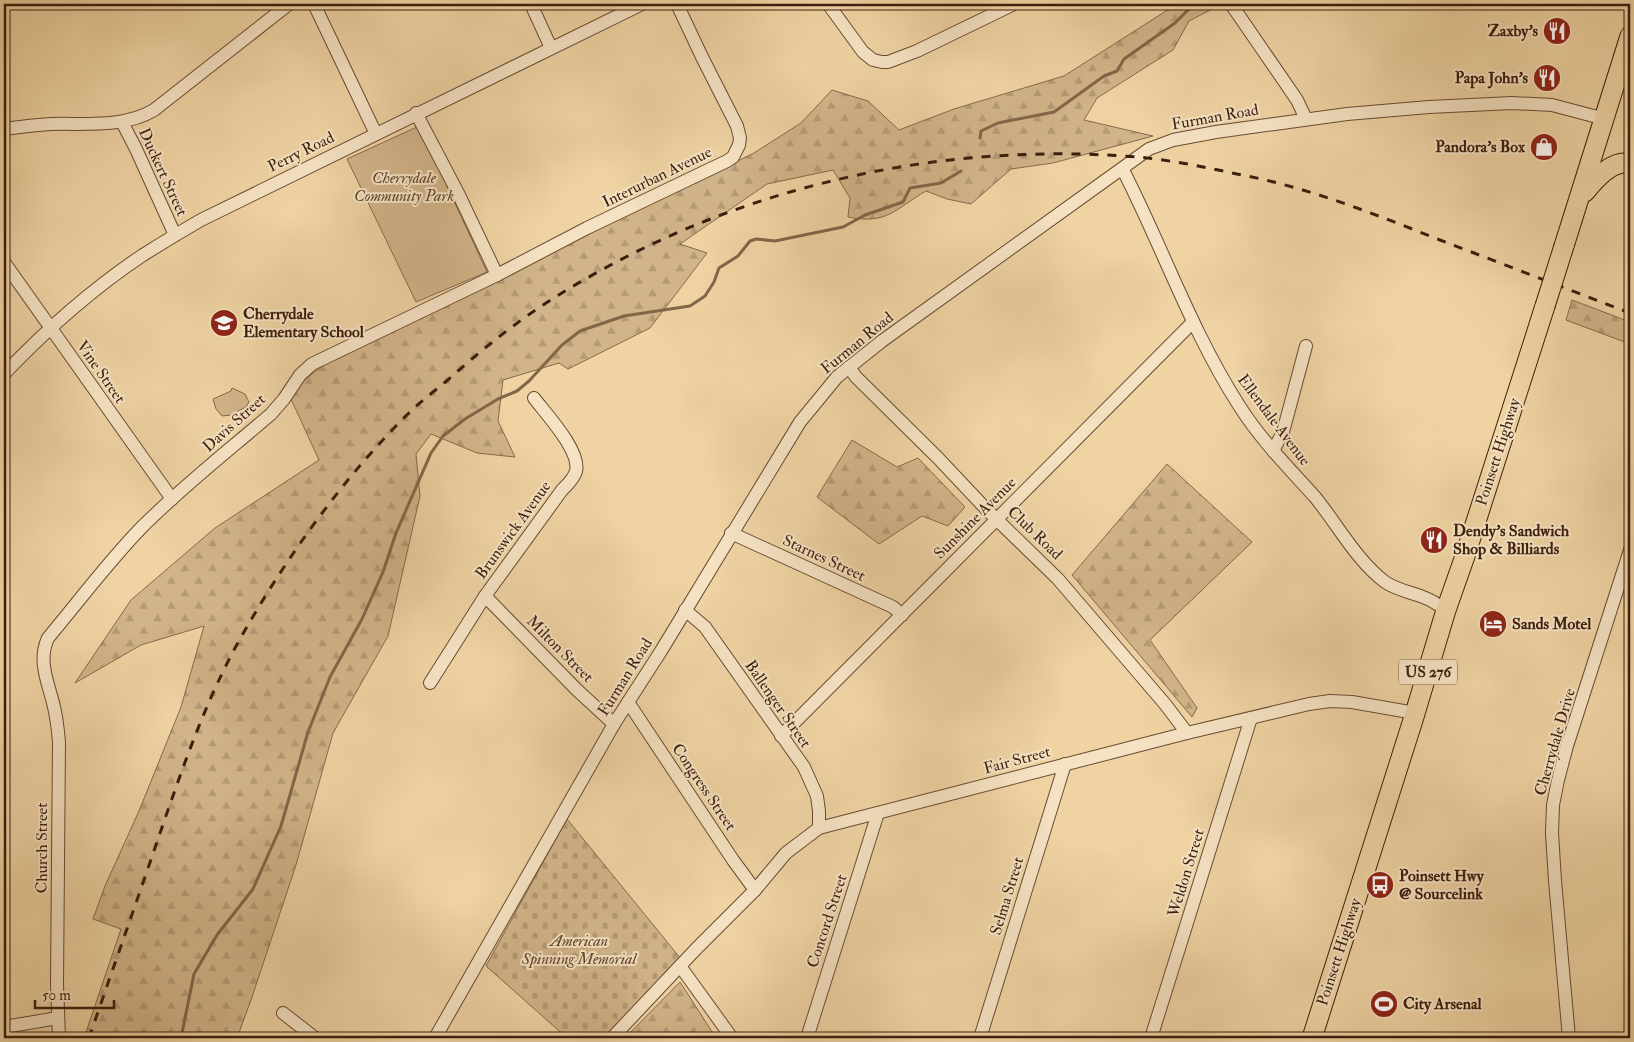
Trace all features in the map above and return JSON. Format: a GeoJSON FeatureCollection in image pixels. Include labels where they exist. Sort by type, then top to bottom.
{"type":"FeatureCollection","features":[{"type":"Feature","properties":{"kind":"highway","name":"Poinsett Highway"},"geometry":{"type":"LineString","coordinates":[[1312,1038],[1446,610],[1580,198],[1630,36]]}},
{"type":"Feature","properties":{"kind":"highway"},"geometry":{"type":"LineString","coordinates":[[1580,198],[1597,177],[1621,162],[1630,163]]}},
{"type":"Feature","properties":{"kind":"street"},"geometry":{"type":"LineString","coordinates":[[4,129],[46,124],[122,122],[140,118],[154,110],[289,4]]}},
{"type":"Feature","properties":{"kind":"street"},"geometry":{"type":"LineString","coordinates":[[314,4],[376,134]]}},
{"type":"Feature","properties":{"kind":"street"},"geometry":{"type":"LineString","coordinates":[[531,4],[551,48]]}},
{"type":"Feature","properties":{"kind":"street","name":"Perry Road"},"geometry":{"type":"LineString","coordinates":[[4,374],[50,329],[114,275],[201,220],[416,113],[642,4]]}},
{"type":"Feature","properties":{"kind":"street","name":"Interurban Avenue"},"geometry":{"type":"LineString","coordinates":[[497,275],[587,228],[712,170],[727,162],[736,152],[740,138],[738,126],[702,58],[677,4]]}},
{"type":"Feature","properties":{"kind":"street"},"geometry":{"type":"LineString","coordinates":[[828,4],[863,52],[873,60],[882,62],[894,60],[917,50],[1014,4]]}},
{"type":"Feature","properties":{"kind":"street"},"geometry":{"type":"LineString","coordinates":[[1231,4],[1296,100],[1306,119]]}},
{"type":"Feature","properties":{"kind":"street","name":"Furman Road"},"geometry":{"type":"LineString","coordinates":[[435,1038],[614,724],[731,533],[800,422],[825,390],[848,367],[1149,149],[1173,140],[1306,119],[1385,110],[1512,103],[1552,105],[1605,119]]}},
{"type":"Feature","properties":{"kind":"street"},"geometry":{"type":"LineString","coordinates":[[416,113],[458,193],[497,275]]}},
{"type":"Feature","properties":{"kind":"street","name":"Duckert Street"},"geometry":{"type":"LineString","coordinates":[[122,122],[136,148],[175,236]]}},
{"type":"Feature","properties":{"kind":"street","name":"Ellendale Avenue"},"geometry":{"type":"LineString","coordinates":[[1122,170],[1193,322],[1241,409],[1273,451],[1315,498],[1374,572],[1385,582],[1400,590],[1424,597],[1446,610]]}},
{"type":"Feature","properties":{"kind":"street","name":"Vine Street"},"geometry":{"type":"LineString","coordinates":[[4,262],[172,499]]}},
{"type":"Feature","properties":{"kind":"street","name":"Davis Street"},"geometry":{"type":"LineString","coordinates":[[42,659],[44,646],[48,638],[142,527],[271,414],[300,375],[312,364],[497,275]]}},
{"type":"Feature","properties":{"kind":"street","name":"Sunshine Avenue"},"geometry":{"type":"LineString","coordinates":[[781,736],[1193,322]]}},
{"type":"Feature","properties":{"kind":"street"},"geometry":{"type":"LineString","coordinates":[[1273,451],[1283,432],[1306,346]]}},
{"type":"Feature","properties":{"kind":"street","name":"Club Road"},"geometry":{"type":"LineString","coordinates":[[848,367],[1058,579],[1165,704],[1187,733]]}},
{"type":"Feature","properties":{"kind":"street","name":"Brunswick Avenue"},"geometry":{"type":"LineString","coordinates":[[430,683],[485,596],[556,498],[572,480],[576,471],[577,461],[571,449],[534,398]]}},
{"type":"Feature","properties":{"kind":"street","name":"Starnes Street"},"geometry":{"type":"LineString","coordinates":[[731,533],[893,607],[902,615]]}},
{"type":"Feature","properties":{"kind":"street","name":"Cherrydale Drive"},"geometry":{"type":"LineString","coordinates":[[1569,1038],[1555,881],[1552,833],[1553,805],[1567,746],[1630,550]]}},
{"type":"Feature","properties":{"kind":"street","name":"Milton Street"},"geometry":{"type":"LineString","coordinates":[[485,596],[577,690],[614,724]]}},
{"type":"Feature","properties":{"kind":"street","name":"Ballenger Street"},"geometry":{"type":"LineString","coordinates":[[685,610],[705,628],[804,768],[818,803],[820,828]]}},
{"type":"Feature","properties":{"kind":"street","name":"Church Street"},"geometry":{"type":"LineString","coordinates":[[42,659],[55,709],[59,742],[57,984],[59,1038]]}},
{"type":"Feature","properties":{"kind":"street","name":"Fair Street"},"geometry":{"type":"LineString","coordinates":[[612,1038],[756,890],[786,853],[820,828],[1187,733],[1309,704],[1330,701],[1352,702],[1415,713]]}},
{"type":"Feature","properties":{"kind":"street","name":"Congress Street"},"geometry":{"type":"LineString","coordinates":[[628,702],[733,860],[756,890]]}},
{"type":"Feature","properties":{"kind":"street","name":"Weldon Street"},"geometry":{"type":"LineString","coordinates":[[1151,1038],[1251,718]]}},
{"type":"Feature","properties":{"kind":"street","name":"Selma Street"},"geometry":{"type":"LineString","coordinates":[[980,1038],[1065,764]]}},
{"type":"Feature","properties":{"kind":"street","name":"Concord Street"},"geometry":{"type":"LineString","coordinates":[[807,1038],[878,813]]}},
{"type":"Feature","properties":{"kind":"street"},"geometry":{"type":"LineString","coordinates":[[680,966],[732,1038]]}},
{"type":"Feature","properties":{"kind":"street"},"geometry":{"type":"LineString","coordinates":[[283,1013],[314,1038]]}},
{"type":"Feature","properties":{"kind":"street"},"geometry":{"type":"LineString","coordinates":[[4,1028],[58,1018]]}},
{"type":"Feature","properties":{"kind":"green space"},"geometry":{"type":"Polygon","coordinates":[[[1185,4],[1213,4],[1216,7],[1189,21],[1173,50],[1097,98],[1084,120],[1153,136],[1053,163],[1011,169],[971,204],[947,199],[926,191],[890,214],[872,219],[848,217],[850,198],[833,170],[767,184],[680,244],[707,253],[650,328],[568,369],[559,363],[503,380],[498,421],[515,457],[477,453],[431,434],[416,454],[420,496],[388,636],[333,733],[296,865],[237,1038],[84,1038],[121,929],[93,919],[105,886],[139,811],[181,707],[204,626],[141,645],[75,683],[131,600],[215,528],[319,460],[291,399],[299,384],[325,364],[376,337],[754,153],[801,123],[832,90],[868,101],[899,130],[954,109],[1064,76],[1166,11],[1185,4]]]}},
{"type":"Feature","properties":{"kind":"green space","name":"Cherrydale Community Park"},"geometry":{"type":"Polygon","coordinates":[[[419,126],[487,272],[416,302],[347,159],[419,126]]]}},
{"type":"Feature","properties":{"kind":"green space"},"geometry":{"type":"Polygon","coordinates":[[[1572,300],[1630,322],[1630,344],[1566,320],[1572,300]]]}},
{"type":"Feature","properties":{"kind":"green space"},"geometry":{"type":"Polygon","coordinates":[[[232,388],[245,394],[249,402],[246,407],[231,415],[222,416],[216,409],[213,399],[231,391],[232,388]]]}},
{"type":"Feature","properties":{"kind":"green space"},"geometry":{"type":"Polygon","coordinates":[[[852,440],[897,467],[918,458],[965,507],[948,526],[922,516],[879,544],[817,497],[852,440]]]}},
{"type":"Feature","properties":{"kind":"green space"},"geometry":{"type":"Polygon","coordinates":[[[1167,464],[1252,542],[1150,640],[1197,708],[1192,717],[1072,575],[1167,464]]]}},
{"type":"Feature","properties":{"kind":"green space","name":"American Spinning Memorial"},"geometry":{"type":"Polygon","coordinates":[[[567,819],[681,959],[606,1038],[567,1038],[486,966],[567,819]]]}},
{"type":"Feature","properties":{"kind":"green space"},"geometry":{"type":"Polygon","coordinates":[[[680,982],[716,1038],[625,1038],[680,982]]]}},
{"type":"Feature","properties":{"kind":"waterway"},"geometry":{"type":"LineString","coordinates":[[980,138],[981,131],[998,123],[1054,112],[1104,76],[1117,71],[1124,59],[1175,23],[1194,4]]}},
{"type":"Feature","properties":{"kind":"waterway"},"geometry":{"type":"LineString","coordinates":[[181,1038],[194,974],[217,935],[253,889],[281,826],[308,732],[330,677],[362,619],[383,572],[396,533],[431,453],[443,436],[465,419],[498,399],[517,391],[529,381],[562,345],[580,331],[624,316],[690,306],[705,296],[714,282],[719,268],[738,256],[750,241],[756,239],[775,241],[843,227],[865,215],[903,202],[910,188],[941,183],[961,171]]}},
{"type":"Feature","properties":{"kind":"railway"},"geometry":{"type":"LineString","coordinates":[[89,1038],[193,740],[235,648],[292,554],[337,494],[385,437],[424,399],[492,342],[537,309],[605,268],[675,233],[749,205],[824,183],[901,167],[979,157],[1058,154],[1137,157],[1213,169],[1289,186],[1315,194],[1630,313]]}},
{"type":"Feature","properties":{"kind":"place","name":"Zaxby's"},"geometry":{"type":"Point","coordinates":[1557,31]}},
{"type":"Feature","properties":{"kind":"place","name":"Papa John's"},"geometry":{"type":"Point","coordinates":[1547,78]}},
{"type":"Feature","properties":{"kind":"place","name":"Pandora's Box"},"geometry":{"type":"Point","coordinates":[1544,147]}},
{"type":"Feature","properties":{"kind":"place","name":"Cherrydale Elementary School"},"geometry":{"type":"Point","coordinates":[224,323]}},
{"type":"Feature","properties":{"kind":"place","name":"Dendy's Sandwich Shop & Billiards"},"geometry":{"type":"Point","coordinates":[1434,540]}},
{"type":"Feature","properties":{"kind":"place","name":"Sands Motel"},"geometry":{"type":"Point","coordinates":[1493,624]}},
{"type":"Feature","properties":{"kind":"place","name":"Poinsett Hwy @ Sourcelink"},"geometry":{"type":"Point","coordinates":[1380,885]}},
{"type":"Feature","properties":{"kind":"place","name":"City Arsenal"},"geometry":{"type":"Point","coordinates":[1384,1004]}}]}
